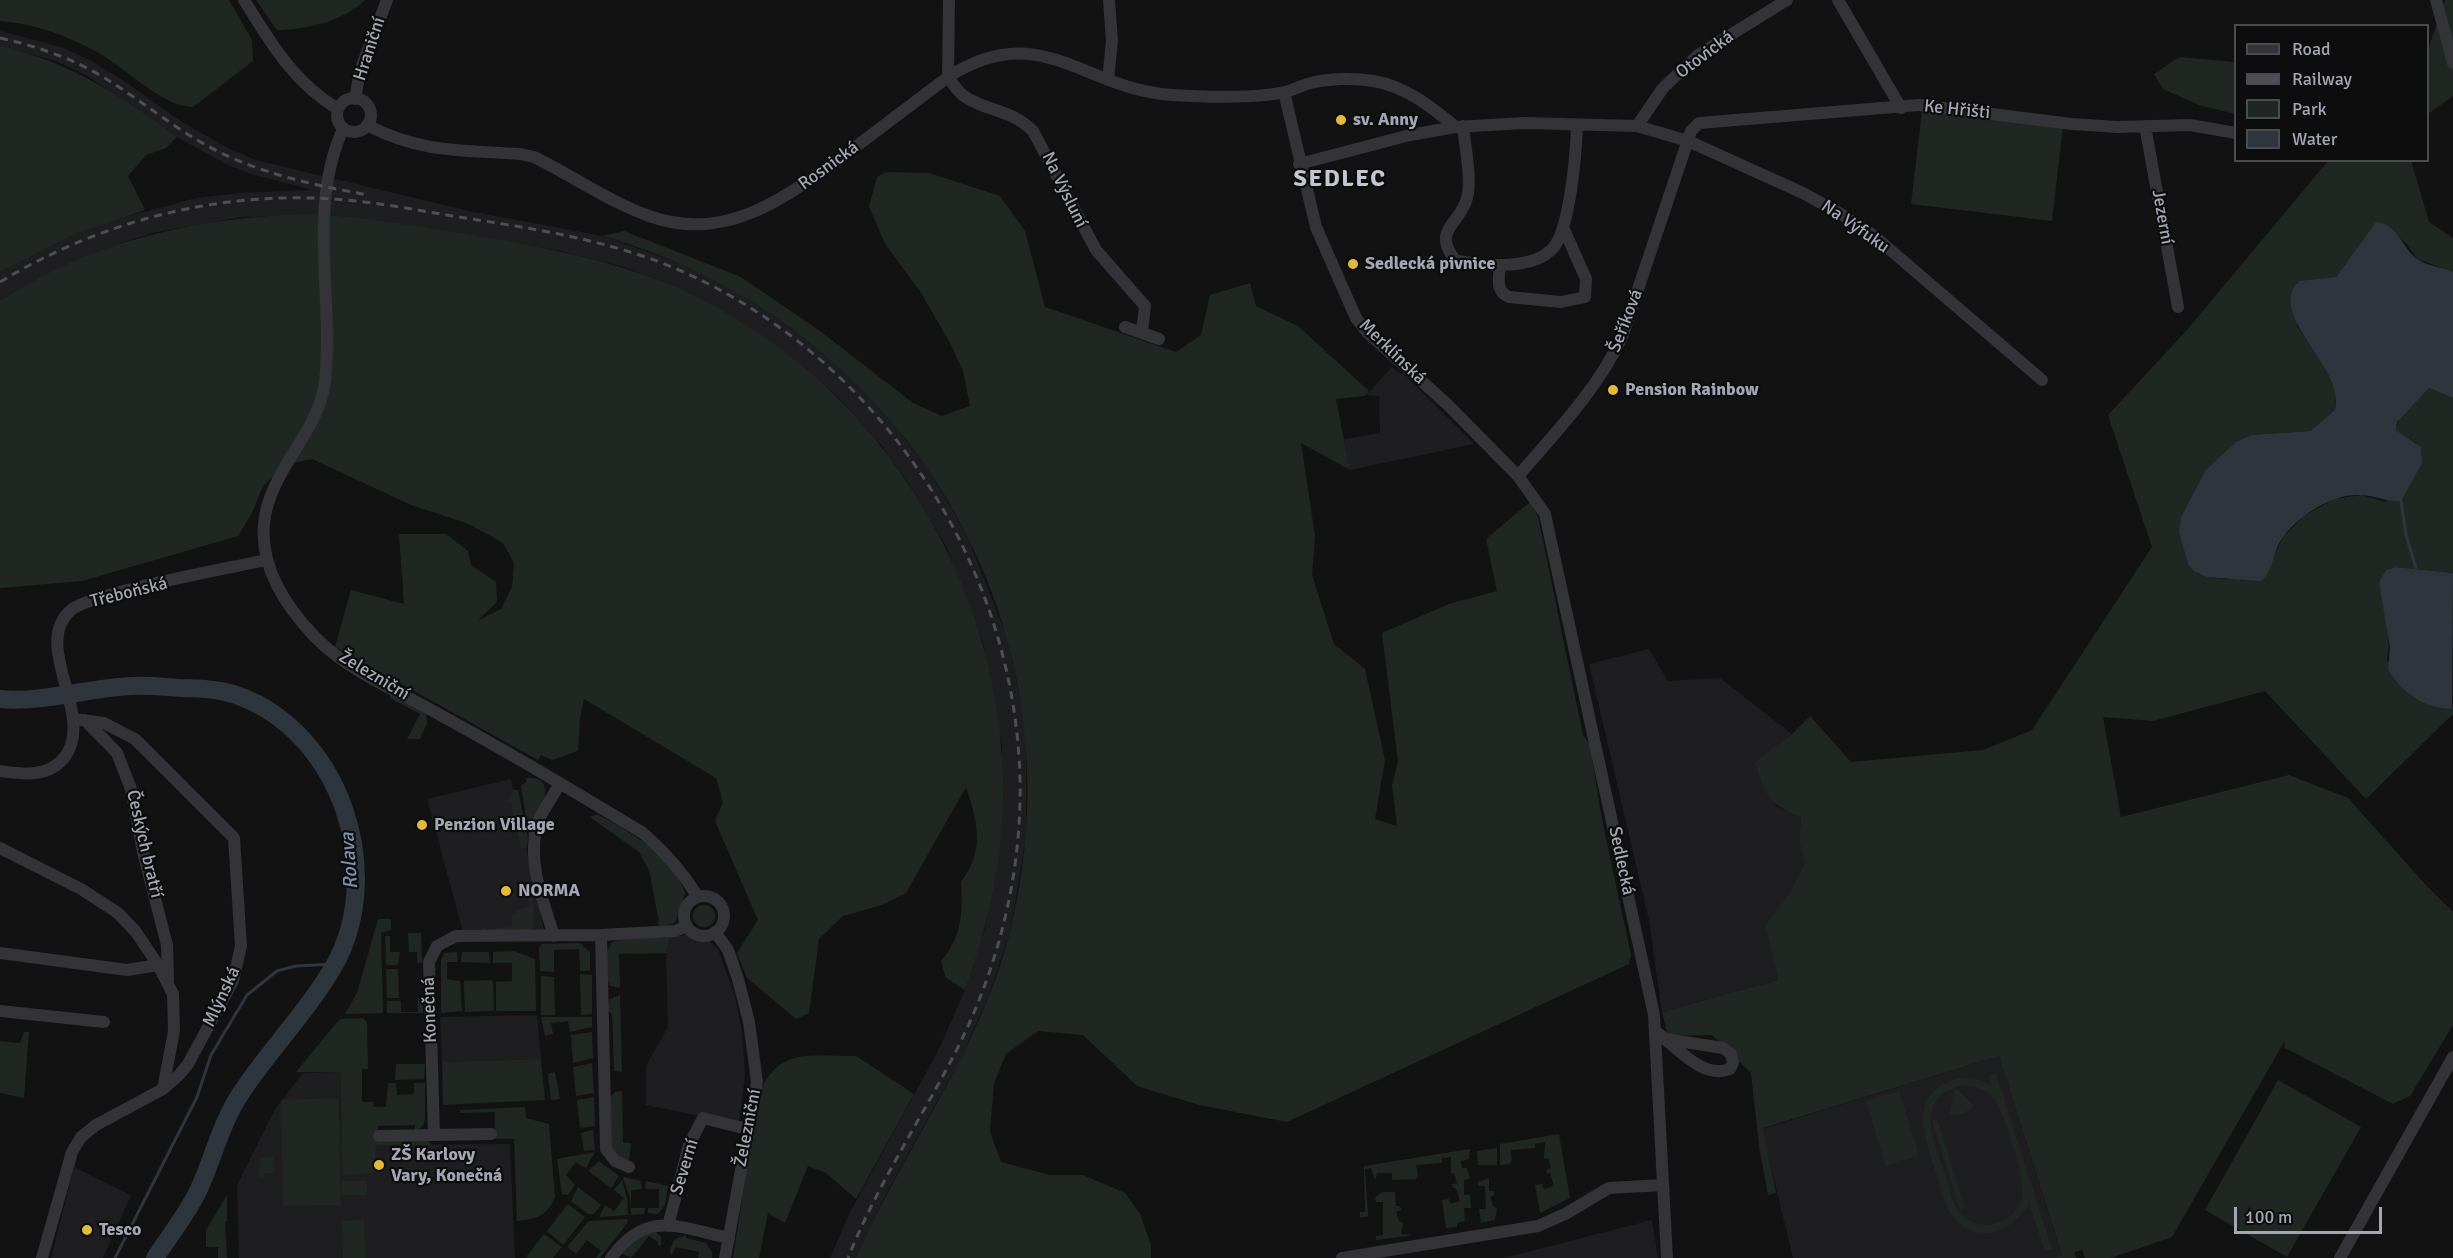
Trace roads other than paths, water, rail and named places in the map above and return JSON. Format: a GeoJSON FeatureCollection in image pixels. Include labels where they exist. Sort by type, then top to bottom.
{"type":"FeatureCollection","features":[{"type":"Feature","properties":{"kind":"street"},"geometry":{"type":"LineString","coordinates":[[244,0],[281,59],[327,102],[338,109]]}},
{"type":"Feature","properties":{"kind":"street","name":"Hraniční"},"geometry":{"type":"LineString","coordinates":[[355,99],[363,63],[387,0]]}},
{"type":"Feature","properties":{"kind":"street"},"geometry":{"type":"LineString","coordinates":[[948,77],[949,0]]}},
{"type":"Feature","properties":{"kind":"street"},"geometry":{"type":"LineString","coordinates":[[1108,80],[1112,41],[1109,0]]}},
{"type":"Feature","properties":{"kind":"street","name":"Otovická"},"geometry":{"type":"LineString","coordinates":[[1637,126],[1663,88],[1698,56],[1787,0]]}},
{"type":"Feature","properties":{"kind":"street"},"geometry":{"type":"LineString","coordinates":[[1838,0],[1901,108]]}},
{"type":"Feature","properties":{"kind":"street"},"geometry":{"type":"LineString","coordinates":[[2436,0],[2453,63]]}},
{"type":"Feature","properties":{"kind":"street","name":"Rosnická"},"geometry":{"type":"LineString","coordinates":[[368,125],[391,138],[433,149],[520,154],[534,157],[652,217],[685,225],[717,224],[746,217],[784,198],[948,77],[977,61],[1014,53],[1058,59],[1138,91],[1172,95],[1284,92]]}},
{"type":"Feature","properties":{"kind":"street","name":"Na Výsluní"},"geometry":{"type":"LineString","coordinates":[[948,77],[966,98],[1002,110],[1023,121],[1033,131],[1049,157],[1088,239],[1104,262],[1145,306],[1145,322],[1142,332]]}},
{"type":"Feature","properties":{"kind":"street"},"geometry":{"type":"LineString","coordinates":[[1284,92],[1313,82],[1353,79],[1375,81],[1396,87],[1421,99],[1460,127],[1467,198],[1447,232],[1445,243],[1455,260],[1500,265],[1526,263],[1552,249],[1563,228],[1578,126]]}},
{"type":"Feature","properties":{"kind":"street","name":"Merklínská"},"geometry":{"type":"LineString","coordinates":[[1284,92],[1299,164],[1316,227],[1356,318],[1367,332],[1448,405],[1518,476]]}},
{"type":"Feature","properties":{"kind":"street"},"geometry":{"type":"LineString","coordinates":[[355,99],[363,102],[369,108],[370,116],[368,125],[356,132],[343,129],[337,118],[338,109],[343,102],[355,99]]}},
{"type":"Feature","properties":{"kind":"street","name":"Ke Hřišti"},"geometry":{"type":"LineString","coordinates":[[1688,141],[1691,131],[1699,123],[1918,105],[2117,128],[2190,125],[2234,133]]}},
{"type":"Feature","properties":{"kind":"street"},"geometry":{"type":"LineString","coordinates":[[1299,164],[1410,135],[1460,127],[1524,123],[1637,126]]}},
{"type":"Feature","properties":{"kind":"street","name":"Na Výfuku"},"geometry":{"type":"LineString","coordinates":[[1637,126],[1688,141],[1803,193],[1841,214],[1873,235],[2042,380]]}},
{"type":"Feature","properties":{"kind":"street","name":"Jezerní"},"geometry":{"type":"LineString","coordinates":[[2145,126],[2178,307]]}},
{"type":"Feature","properties":{"kind":"street","name":"Železniční"},"geometry":{"type":"LineString","coordinates":[[343,129],[334,150],[324,197],[327,356],[323,396],[308,430],[284,465],[272,490],[264,524],[266,560],[271,574],[297,614],[317,639],[351,667],[560,783],[643,833],[684,873],[698,897]]}},
{"type":"Feature","properties":{"kind":"street","name":"Šeříková"},"geometry":{"type":"LineString","coordinates":[[1518,476],[1592,390],[1611,361],[1622,337],[1688,141]]}},
{"type":"Feature","properties":{"kind":"street"},"geometry":{"type":"LineString","coordinates":[[1500,265],[1498,287],[1502,294],[1509,297],[1561,302],[1585,297],[1586,279],[1563,228]]}},
{"type":"Feature","properties":{"kind":"street"},"geometry":{"type":"LineString","coordinates":[[1125,327],[1159,339]]}},
{"type":"Feature","properties":{"kind":"street","name":"Sedlecká"},"geometry":{"type":"LineString","coordinates":[[1518,476],[1545,514],[1654,1015],[1667,1258]]}},
{"type":"Feature","properties":{"kind":"street","name":"Třeboňská"},"geometry":{"type":"LineString","coordinates":[[0,771],[38,773],[55,767],[70,747],[76,715],[65,684],[58,636],[60,626],[72,609],[109,596],[266,560]]}},
{"type":"Feature","properties":{"kind":"street","name":"Českých bratří"},"geometry":{"type":"LineString","coordinates":[[76,715],[117,753],[132,789],[143,852],[167,945],[168,982],[174,1005],[174,1031],[163,1089]]}},
{"type":"Feature","properties":{"kind":"street","name":"Mlýnská"},"geometry":{"type":"LineString","coordinates":[[42,1258],[72,1152],[81,1137],[96,1125],[163,1089],[188,1064],[237,970],[241,946],[234,838],[135,739],[112,726],[76,715]]}},
{"type":"Feature","properties":{"kind":"street"},"geometry":{"type":"LineString","coordinates":[[554,936],[539,887],[534,860],[535,838],[540,818],[560,783]]}},
{"type":"Feature","properties":{"kind":"street"},"geometry":{"type":"LineString","coordinates":[[0,849],[81,889],[118,913],[136,932],[158,965],[127,970],[0,953]]}},
{"type":"Feature","properties":{"kind":"street"},"geometry":{"type":"LineString","coordinates":[[698,897],[713,899],[721,907],[723,921],[715,932],[699,935],[687,926],[685,910],[689,902],[698,897]]}},
{"type":"Feature","properties":{"kind":"street","name":"Konečná"},"geometry":{"type":"LineString","coordinates":[[434,1135],[429,962],[436,946],[456,936],[601,935],[675,931],[687,926]]}},
{"type":"Feature","properties":{"kind":"street","name":"Železniční"},"geometry":{"type":"LineString","coordinates":[[715,932],[728,950],[749,1022],[757,1082],[725,1258]]}},
{"type":"Feature","properties":{"kind":"street"},"geometry":{"type":"LineString","coordinates":[[601,935],[606,1149],[615,1161],[629,1167]]}},
{"type":"Feature","properties":{"kind":"street","name":"Českých bratří"},"geometry":{"type":"LineString","coordinates":[[158,965],[168,982]]}},
{"type":"Feature","properties":{"kind":"street"},"geometry":{"type":"LineString","coordinates":[[0,1011],[104,1022]]}},
{"type":"Feature","properties":{"kind":"street"},"geometry":{"type":"LineString","coordinates":[[1655,1031],[1665,1039],[1705,1070],[1722,1072],[1730,1070],[1733,1063],[1731,1054],[1724,1048],[1665,1039]]}},
{"type":"Feature","properties":{"kind":"street"},"geometry":{"type":"LineString","coordinates":[[2340,1258],[2453,1057]]}},
{"type":"Feature","properties":{"kind":"street","name":"Severní"},"geometry":{"type":"LineString","coordinates":[[668,1226],[688,1145],[704,1118],[747,1129]]}},
{"type":"Feature","properties":{"kind":"street"},"geometry":{"type":"LineString","coordinates":[[379,1136],[491,1134]]}},
{"type":"Feature","properties":{"kind":"street"},"geometry":{"type":"LineString","coordinates":[[1342,1258],[1538,1226],[1609,1188],[1663,1185]]}},
{"type":"Feature","properties":{"kind":"street"},"geometry":{"type":"LineString","coordinates":[[611,1258],[623,1242],[638,1230],[668,1226],[729,1238]]}},
{"type":"Feature","properties":{"kind":"water"},"geometry":{"type":"Polygon","coordinates":[[[2376,222],[2383,223],[2394,231],[2417,259],[2453,272],[2453,398],[2429,388],[2397,422],[2396,430],[2421,447],[2422,463],[2401,501],[2365,495],[2349,495],[2327,502],[2305,515],[2281,540],[2268,572],[2261,581],[2207,577],[2194,571],[2188,564],[2179,532],[2181,517],[2205,471],[2236,442],[2252,435],[2310,431],[2335,410],[2335,394],[2329,377],[2298,326],[2292,310],[2291,295],[2299,281],[2336,277],[2376,222]]]}},
{"type":"Feature","properties":{"kind":"water"},"geometry":{"type":"Polygon","coordinates":[[[2395,567],[2453,573],[2452,709],[2433,706],[2415,698],[2393,678],[2388,669],[2390,647],[2379,582],[2386,570],[2395,567]]]}},
{"type":"Feature","properties":{"kind":"waterway"},"geometry":{"type":"LineString","coordinates":[[2401,501],[2406,535],[2416,568]]}},
{"type":"Feature","properties":{"kind":"waterway","name":"Rolava"},"geometry":{"type":"LineString","coordinates":[[0,699],[33,699],[137,686],[218,690],[239,696],[274,714],[304,740],[327,773],[344,809],[354,848],[356,888],[350,927],[335,964],[325,981],[234,1104],[195,1198],[155,1258]]}},
{"type":"Feature","properties":{"kind":"waterway"},"geometry":{"type":"LineString","coordinates":[[115,1258],[197,1097],[211,1055],[247,995],[277,971],[296,966],[335,964]]}},
{"type":"Feature","properties":{"kind":"railway"},"geometry":{"type":"LineString","coordinates":[[0,38],[47,51],[91,70],[191,136],[225,155],[306,182],[368,195]]}},
{"type":"Feature","properties":{"kind":"railway"},"geometry":{"type":"LineString","coordinates":[[0,282],[73,244],[111,230],[190,208],[271,198],[312,198],[382,204],[558,234],[610,246],[662,263],[737,300],[805,347],[865,404],[917,468],[959,540],[991,616],[1012,697],[1020,780],[1017,852],[1011,888],[1004,924],[982,993],[952,1059],[884,1182],[848,1258]]}},
{"type":"Feature","properties":{"kind":"place","name":"sv. Anny"},"geometry":{"type":"Point","coordinates":[1341,120]}},
{"type":"Feature","properties":{"kind":"place","name":"Sedlecká pivnice"},"geometry":{"type":"Point","coordinates":[1353,264]}},
{"type":"Feature","properties":{"kind":"place","name":"Pension Rainbow"},"geometry":{"type":"Point","coordinates":[1613,390]}},
{"type":"Feature","properties":{"kind":"place","name":"Penzion Village"},"geometry":{"type":"Point","coordinates":[422,825]}},
{"type":"Feature","properties":{"kind":"place","name":"NORMA"},"geometry":{"type":"Point","coordinates":[506,891]}},
{"type":"Feature","properties":{"kind":"place","name":"ZŠ Karlovy Vary, Konečná"},"geometry":{"type":"Point","coordinates":[379,1165]}},
{"type":"Feature","properties":{"kind":"place","name":"Tesco"},"geometry":{"type":"Point","coordinates":[87,1230]}},
{"type":"Feature","properties":{"kind":"district","name":"SEDLEC"},"geometry":{"type":"Point","coordinates":[1340,180]}}]}
